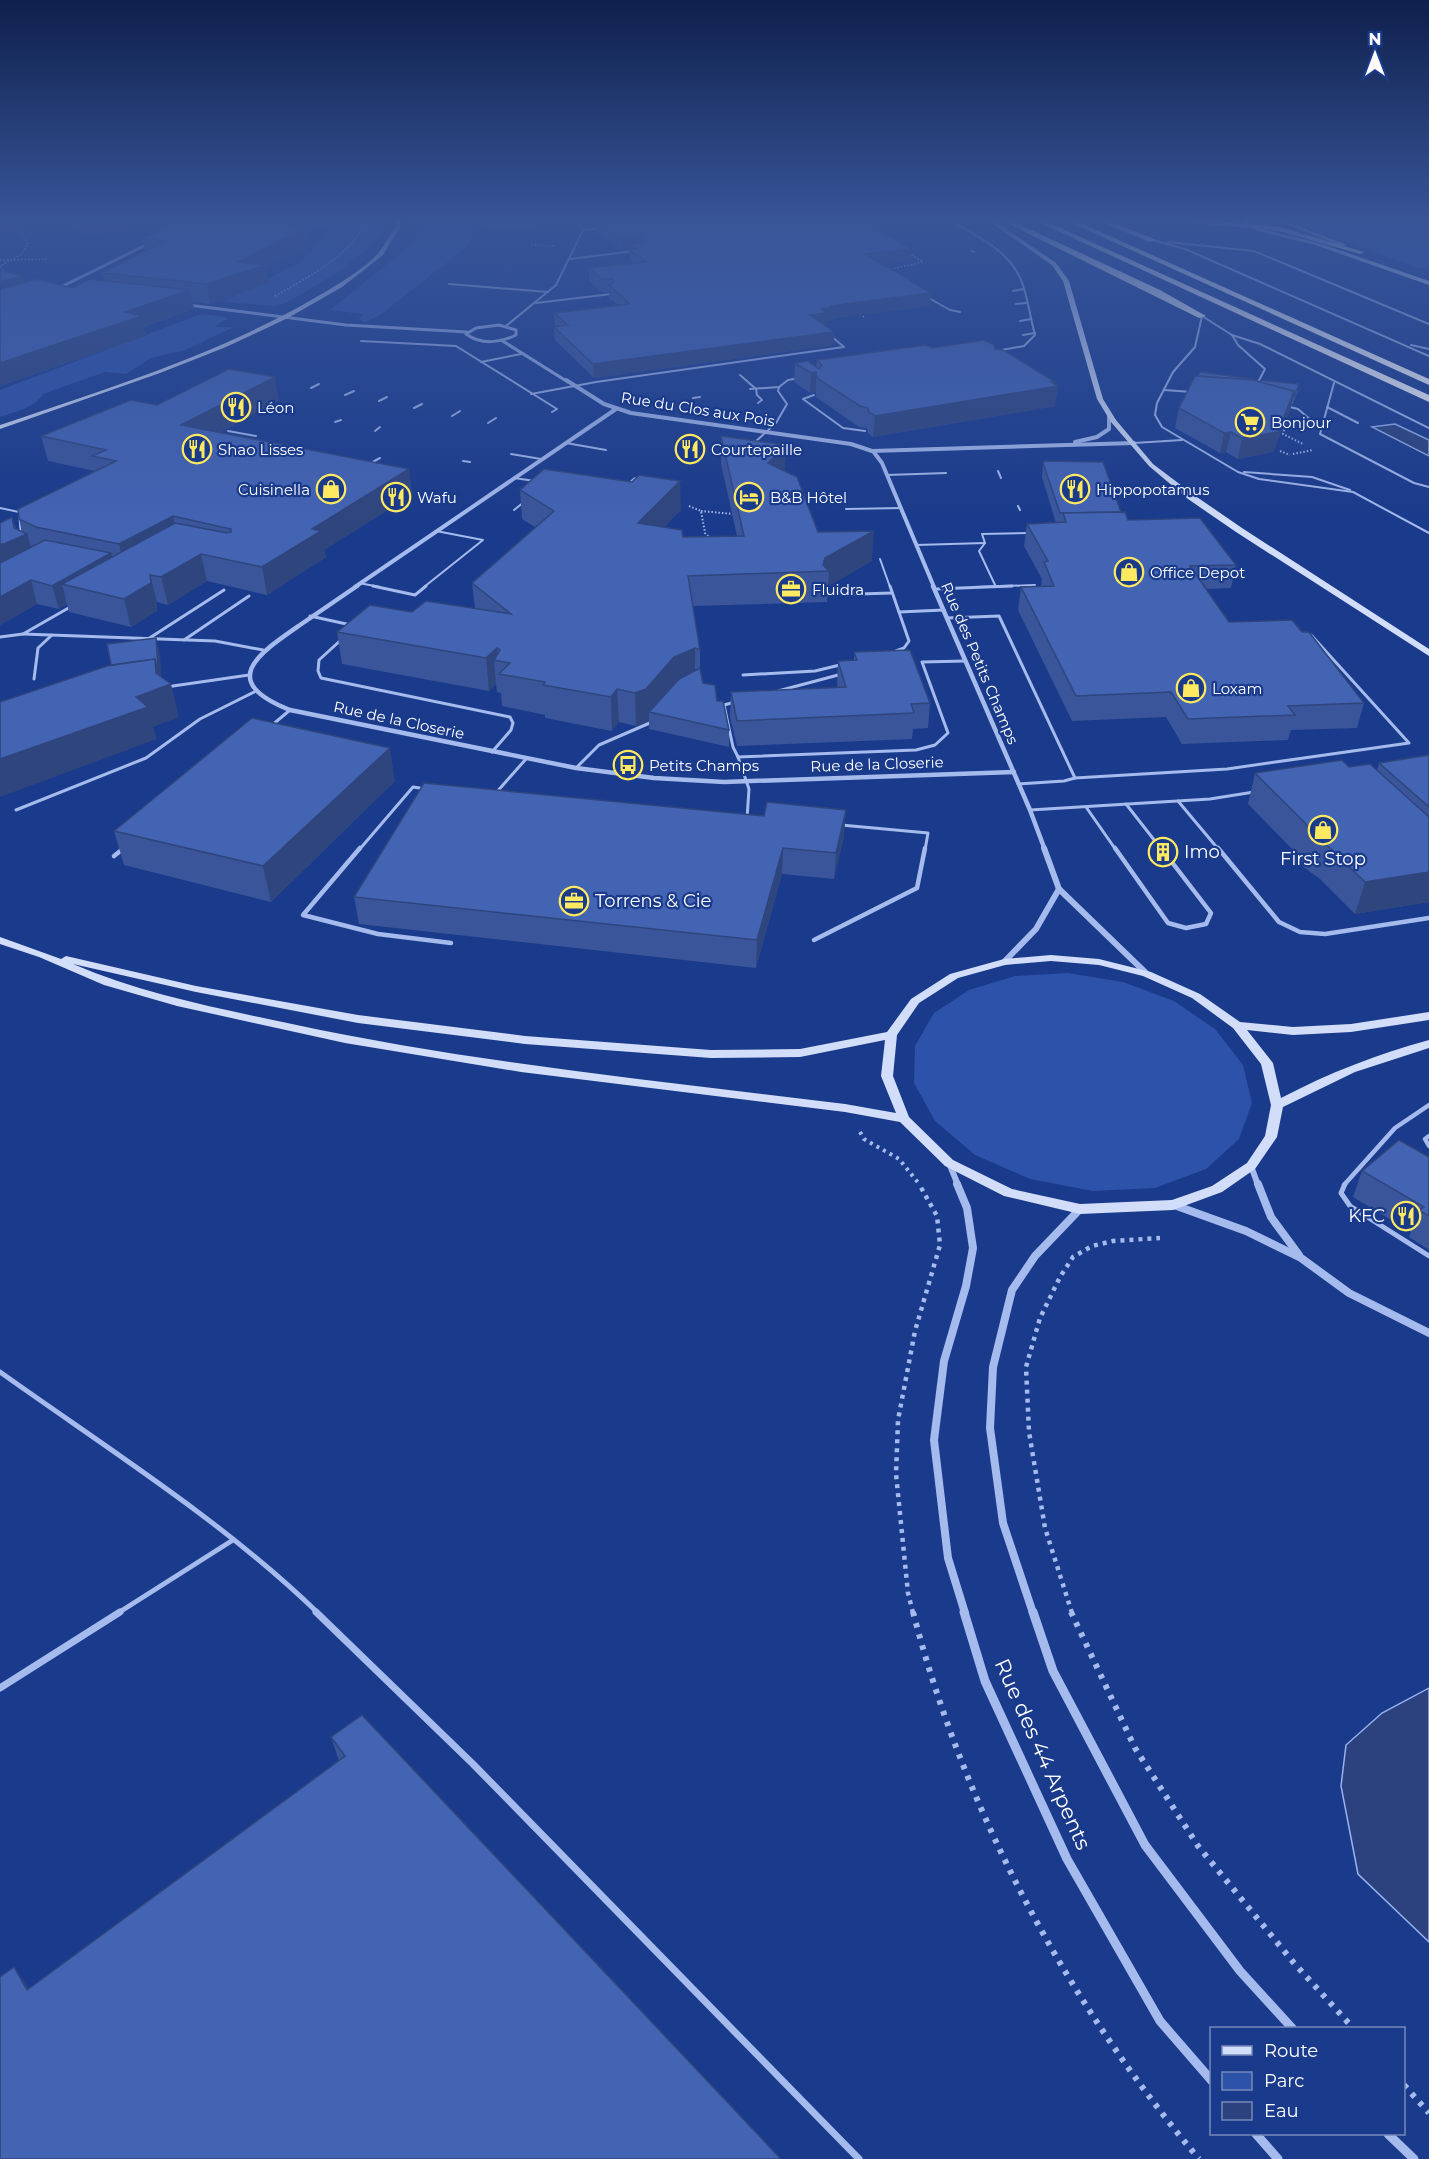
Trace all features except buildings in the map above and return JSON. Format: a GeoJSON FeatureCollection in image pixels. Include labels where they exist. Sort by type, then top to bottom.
{"type":"FeatureCollection","features":[{"type":"Feature","properties":{"kind":"highway"},"geometry":{"type":"LineString","coordinates":[[1258,321],[1429,399]]}},
{"type":"Feature","properties":{"kind":"highway"},"geometry":{"type":"LineString","coordinates":[[1293,321],[1429,382]]}},
{"type":"Feature","properties":{"kind":"main road"},"geometry":{"type":"LineString","coordinates":[[0,427],[215,350],[279,321]]}},
{"type":"Feature","properties":{"kind":"main road"},"geometry":{"type":"LineString","coordinates":[[1077,321],[1100,399],[1109,416],[1151,465],[1191,497],[1429,653]]}},
{"type":"Feature","properties":{"kind":"main road"},"geometry":{"type":"LineString","coordinates":[[0,940],[43,955],[108,983],[181,1004],[345,1039],[521,1068],[845,1108],[904,1119]]}},
{"type":"Feature","properties":{"kind":"main road"},"geometry":{"type":"LineString","coordinates":[[43,955],[119,970],[195,989],[358,1019],[525,1040],[711,1054],[800,1053],[891,1035]]}},
{"type":"Feature","properties":{"kind":"main road"},"geometry":{"type":"LineString","coordinates":[[1051,958],[1099,962],[1147,974],[1196,996],[1237,1025],[1267,1063],[1277,1105],[1271,1137],[1251,1166],[1217,1189],[1173,1205],[1080,1209],[1009,1193],[949,1163],[904,1119],[887,1076],[891,1035],[915,1001],[954,976],[1004,962],[1051,958]]}},
{"type":"Feature","properties":{"kind":"main road"},"geometry":{"type":"LineString","coordinates":[[1237,1025],[1293,1031],[1339,1029],[1429,1016]]}},
{"type":"Feature","properties":{"kind":"main road"},"geometry":{"type":"LineString","coordinates":[[1277,1105],[1329,1077],[1403,1050],[1429,1044]]}},
{"type":"Feature","properties":{"kind":"street"},"geometry":{"type":"LineString","coordinates":[[310,321],[368,327],[467,332],[483,326],[506,326],[516,330],[516,335],[501,340],[478,340],[468,337],[467,332]]}},
{"type":"Feature","properties":{"kind":"street","name":"Rue du Clos aux Pois"},"geometry":{"type":"LineString","coordinates":[[501,340],[615,410],[851,444],[872,451],[1049,446]]}},
{"type":"Feature","properties":{"kind":"street"},"geometry":{"type":"LineString","coordinates":[[256,691],[249,675],[251,666],[262,650],[615,410]]}},
{"type":"Feature","properties":{"kind":"street"},"geometry":{"type":"LineString","coordinates":[[1049,446],[1097,437],[1109,429],[1109,416]]}},
{"type":"Feature","properties":{"kind":"street"},"geometry":{"type":"LineString","coordinates":[[1049,446],[1134,443]]}},
{"type":"Feature","properties":{"kind":"street","name":"Rue des Petits Champs"},"geometry":{"type":"LineString","coordinates":[[872,451],[888,475],[934,589],[1030,810],[1059,889],[1147,974]]}},
{"type":"Feature","properties":{"kind":"street","name":"Rue de la Closerie"},"geometry":{"type":"LineString","coordinates":[[256,691],[275,705],[290,710],[526,759],[654,778],[748,781],[1014,772]]}},
{"type":"Feature","properties":{"kind":"street"},"geometry":{"type":"LineString","coordinates":[[1004,962],[1023,946],[1038,928],[1059,889]]}},
{"type":"Feature","properties":{"kind":"street","name":"Rue des 44 Arpents"},"geometry":{"type":"LineString","coordinates":[[949,1163],[967,1208],[973,1248],[966,1286],[944,1361],[934,1440],[948,1558],[985,1681],[1067,1859],[1161,2021],[1210,2079]]}},
{"type":"Feature","properties":{"kind":"street"},"geometry":{"type":"LineString","coordinates":[[1251,1166],[1271,1217],[1301,1258]]}},
{"type":"Feature","properties":{"kind":"street"},"geometry":{"type":"LineString","coordinates":[[1173,1205],[1246,1231],[1301,1258],[1349,1293],[1429,1334]]}},
{"type":"Feature","properties":{"kind":"street"},"geometry":{"type":"LineString","coordinates":[[1080,1209],[1035,1256],[1012,1290],[1002,1328],[993,1367],[990,1428],[1003,1523],[1053,1671],[1145,1845],[1240,1971],[1291,2027]]}},
{"type":"Feature","properties":{"kind":"street"},"geometry":{"type":"LineString","coordinates":[[1258,2135],[1278,2159]]}},
{"type":"Feature","properties":{"kind":"street"},"geometry":{"type":"LineString","coordinates":[[1390,2135],[1413,2159]]}},
{"type":"Feature","properties":{"kind":"lane"},"geometry":{"type":"LineString","coordinates":[[506,326],[513,321]]}},
{"type":"Feature","properties":{"kind":"lane"},"geometry":{"type":"LineString","coordinates":[[993,351],[1031,344],[1035,333],[1032,321]]}},
{"type":"Feature","properties":{"kind":"lane"},"geometry":{"type":"LineString","coordinates":[[1201,321],[1194,347],[1173,372],[1157,404],[1155,415],[1162,426],[1238,472],[1259,479],[1353,492]]}},
{"type":"Feature","properties":{"kind":"lane"},"geometry":{"type":"LineString","coordinates":[[1210,321],[1232,335],[1260,344],[1334,383],[1429,428]]}},
{"type":"Feature","properties":{"kind":"lane"},"geometry":{"type":"LineString","coordinates":[[1349,321],[1429,356]]}},
{"type":"Feature","properties":{"kind":"lane"},"geometry":{"type":"LineString","coordinates":[[530,398],[533,395],[573,385],[843,347],[826,333]]}},
{"type":"Feature","properties":{"kind":"lane"},"geometry":{"type":"LineString","coordinates":[[1023,335],[1035,333]]}},
{"type":"Feature","properties":{"kind":"lane"},"geometry":{"type":"LineString","coordinates":[[1232,335],[1238,345],[1265,369],[1256,387]]}},
{"type":"Feature","properties":{"kind":"lane"},"geometry":{"type":"LineString","coordinates":[[361,341],[456,346],[556,410],[552,412]]}},
{"type":"Feature","properties":{"kind":"lane"},"geometry":{"type":"LineString","coordinates":[[397,346],[401,343]]}},
{"type":"Feature","properties":{"kind":"lane"},"geometry":{"type":"LineString","coordinates":[[1400,343],[1429,349]]}},
{"type":"Feature","properties":{"kind":"lane"},"geometry":{"type":"LineString","coordinates":[[437,348],[441,345]]}},
{"type":"Feature","properties":{"kind":"lane"},"geometry":{"type":"LineString","coordinates":[[464,357],[468,354]]}},
{"type":"Feature","properties":{"kind":"lane"},"geometry":{"type":"LineString","coordinates":[[481,362],[521,354]]}},
{"type":"Feature","properties":{"kind":"lane"},"geometry":{"type":"LineString","coordinates":[[484,370],[489,367]]}},
{"type":"Feature","properties":{"kind":"lane"},"geometry":{"type":"LineString","coordinates":[[740,375],[756,388],[757,395],[762,400],[758,404]]}},
{"type":"Feature","properties":{"kind":"lane"},"geometry":{"type":"LineString","coordinates":[[750,389],[779,387],[788,380],[808,377]]}},
{"type":"Feature","properties":{"kind":"lane"},"geometry":{"type":"LineString","coordinates":[[507,384],[512,381]]}},
{"type":"Feature","properties":{"kind":"lane"},"geometry":{"type":"LineString","coordinates":[[1334,383],[1320,434],[1414,483],[1429,487]]}},
{"type":"Feature","properties":{"kind":"lane"},"geometry":{"type":"LineString","coordinates":[[311,388],[320,384]]}},
{"type":"Feature","properties":{"kind":"lane"},"geometry":{"type":"LineString","coordinates":[[751,446],[776,423],[788,404],[778,391],[779,387]]}},
{"type":"Feature","properties":{"kind":"lane"},"geometry":{"type":"LineString","coordinates":[[1164,390],[1196,393]]}},
{"type":"Feature","properties":{"kind":"lane"},"geometry":{"type":"LineString","coordinates":[[345,395],[354,391]]}},
{"type":"Feature","properties":{"kind":"lane"},"geometry":{"type":"LineString","coordinates":[[813,395],[803,399],[843,428],[865,431]]}},
{"type":"Feature","properties":{"kind":"lane"},"geometry":{"type":"LineString","coordinates":[[379,401],[387,397]]}},
{"type":"Feature","properties":{"kind":"lane"},"geometry":{"type":"LineString","coordinates":[[693,398],[700,397]]}},
{"type":"Feature","properties":{"kind":"lane"},"geometry":{"type":"LineString","coordinates":[[414,408],[422,404]]}},
{"type":"Feature","properties":{"kind":"lane"},"geometry":{"type":"LineString","coordinates":[[1279,404],[1298,409],[1320,428]]}},
{"type":"Feature","properties":{"kind":"lane"},"geometry":{"type":"LineString","coordinates":[[1327,407],[1358,423]]}},
{"type":"Feature","properties":{"kind":"lane"},"geometry":{"type":"LineString","coordinates":[[452,416],[460,411]]}},
{"type":"Feature","properties":{"kind":"lane"},"geometry":{"type":"LineString","coordinates":[[488,423],[496,418]]}},
{"type":"Feature","properties":{"kind":"lane"},"geometry":{"type":"LineString","coordinates":[[335,422],[341,420]]}},
{"type":"Feature","properties":{"kind":"lane"},"geometry":{"type":"LineString","coordinates":[[375,430],[381,427]]}},
{"type":"Feature","properties":{"kind":"lane"},"geometry":{"type":"LineString","coordinates":[[228,431],[256,436]]}},
{"type":"Feature","properties":{"kind":"lane"},"geometry":{"type":"LineString","coordinates":[[1134,443],[1182,440]]}},
{"type":"Feature","properties":{"kind":"lane"},"geometry":{"type":"LineString","coordinates":[[566,443],[606,450]]}},
{"type":"Feature","properties":{"kind":"lane"},"geometry":{"type":"LineString","coordinates":[[511,454],[541,459]]}},
{"type":"Feature","properties":{"kind":"lane"},"geometry":{"type":"LineString","coordinates":[[364,467],[380,458]]}},
{"type":"Feature","properties":{"kind":"lane"},"geometry":{"type":"LineString","coordinates":[[463,461],[470,462]]}},
{"type":"Feature","properties":{"kind":"lane"},"geometry":{"type":"LineString","coordinates":[[998,471],[1002,478]]}},
{"type":"Feature","properties":{"kind":"lane"},"geometry":{"type":"LineString","coordinates":[[1238,472],[1282,474],[1334,481],[1429,533]]}},
{"type":"Feature","properties":{"kind":"lane"},"geometry":{"type":"LineString","coordinates":[[888,475],[946,473]]}},
{"type":"Feature","properties":{"kind":"lane"},"geometry":{"type":"LineString","coordinates":[[514,478],[539,482]]}},
{"type":"Feature","properties":{"kind":"lane"},"geometry":{"type":"LineString","coordinates":[[624,489],[635,478]]}},
{"type":"Feature","properties":{"kind":"lane"},"geometry":{"type":"LineString","coordinates":[[514,510],[530,496]]}},
{"type":"Feature","properties":{"kind":"lane"},"geometry":{"type":"LineString","coordinates":[[0,508],[19,512],[22,539]]}},
{"type":"Feature","properties":{"kind":"lane"},"geometry":{"type":"LineString","coordinates":[[846,509],[901,508]]}},
{"type":"Feature","properties":{"kind":"lane"},"geometry":{"type":"LineString","coordinates":[[359,583],[415,595],[483,540],[436,531]]}},
{"type":"Feature","properties":{"kind":"lane"},"geometry":{"type":"LineString","coordinates":[[985,543],[982,534],[1038,532]]}},
{"type":"Feature","properties":{"kind":"lane"},"geometry":{"type":"LineString","coordinates":[[916,545],[985,543]]}},
{"type":"Feature","properties":{"kind":"lane"},"geometry":{"type":"LineString","coordinates":[[985,543],[980,551],[996,587]]}},
{"type":"Feature","properties":{"kind":"lane"},"geometry":{"type":"LineString","coordinates":[[880,559],[909,641],[904,648],[890,653]]}},
{"type":"Feature","properties":{"kind":"lane"},"geometry":{"type":"LineString","coordinates":[[934,589],[1035,585]]}},
{"type":"Feature","properties":{"kind":"lane"},"geometry":{"type":"LineString","coordinates":[[148,639],[224,591]]}},
{"type":"Feature","properties":{"kind":"lane"},"geometry":{"type":"LineString","coordinates":[[825,595],[892,593]]}},
{"type":"Feature","properties":{"kind":"lane"},"geometry":{"type":"LineString","coordinates":[[183,640],[249,596]]}},
{"type":"Feature","properties":{"kind":"lane"},"geometry":{"type":"LineString","coordinates":[[23,634],[74,604]]}},
{"type":"Feature","properties":{"kind":"lane"},"geometry":{"type":"LineString","coordinates":[[899,612],[944,610]]}},
{"type":"Feature","properties":{"kind":"lane"},"geometry":{"type":"LineString","coordinates":[[310,616],[357,626],[321,655],[316,664],[321,678],[510,717],[513,723],[511,730],[492,752]]}},
{"type":"Feature","properties":{"kind":"lane"},"geometry":{"type":"LineString","coordinates":[[947,618],[999,616],[1075,778]]}},
{"type":"Feature","properties":{"kind":"lane"},"geometry":{"type":"LineString","coordinates":[[0,637],[23,634],[214,641],[262,650]]}},
{"type":"Feature","properties":{"kind":"lane"},"geometry":{"type":"LineString","coordinates":[[34,679],[38,648],[51,635]]}},
{"type":"Feature","properties":{"kind":"lane"},"geometry":{"type":"LineString","coordinates":[[1018,784],[1064,781],[1075,778],[1227,769],[1409,742],[1311,635]]}},
{"type":"Feature","properties":{"kind":"lane"},"geometry":{"type":"LineString","coordinates":[[912,664],[965,661]]}},
{"type":"Feature","properties":{"kind":"lane"},"geometry":{"type":"LineString","coordinates":[[738,757],[904,751],[925,748],[945,740],[948,733],[922,662]]}},
{"type":"Feature","properties":{"kind":"lane"},"geometry":{"type":"LineString","coordinates":[[743,675],[815,672],[847,663]]}},
{"type":"Feature","properties":{"kind":"lane"},"geometry":{"type":"LineString","coordinates":[[770,693],[850,672]]}},
{"type":"Feature","properties":{"kind":"lane"},"geometry":{"type":"LineString","coordinates":[[165,687],[249,675]]}},
{"type":"Feature","properties":{"kind":"lane"},"geometry":{"type":"LineString","coordinates":[[16,810],[146,758],[200,719],[256,691]]}},
{"type":"Feature","properties":{"kind":"lane"},"geometry":{"type":"LineString","coordinates":[[736,702],[724,705],[733,747],[739,766],[748,781],[750,806],[747,820],[755,820]]}},
{"type":"Feature","properties":{"kind":"lane"},"geometry":{"type":"LineString","coordinates":[[265,731],[290,710]]}},
{"type":"Feature","properties":{"kind":"lane"},"geometry":{"type":"LineString","coordinates":[[576,768],[599,745],[649,725],[656,717]]}},
{"type":"Feature","properties":{"kind":"lane"},"geometry":{"type":"LineString","coordinates":[[503,800],[492,799],[526,759]]}},
{"type":"Feature","properties":{"kind":"lane"},"geometry":{"type":"LineString","coordinates":[[436,790],[413,787],[303,915],[378,934],[450,943]]}},
{"type":"Feature","properties":{"kind":"lane"},"geometry":{"type":"LineString","coordinates":[[1030,810],[1210,799],[1256,792]]}},
{"type":"Feature","properties":{"kind":"lane"},"geometry":{"type":"LineString","coordinates":[[1178,801],[1279,922],[1289,927],[1300,932],[1325,934],[1429,918]]}},
{"type":"Feature","properties":{"kind":"lane"},"geometry":{"type":"LineString","coordinates":[[1086,807],[1168,923],[1186,928],[1206,924],[1211,913],[1126,804]]}},
{"type":"Feature","properties":{"kind":"lane"},"geometry":{"type":"LineString","coordinates":[[814,940],[917,888],[928,833],[836,824]]}},
{"type":"Feature","properties":{"kind":"lane"},"geometry":{"type":"LineString","coordinates":[[114,856],[132,842]]}},
{"type":"Feature","properties":{"kind":"lane"},"geometry":{"type":"LineString","coordinates":[[1429,1105],[1395,1128],[1345,1183],[1341,1193],[1350,1206],[1429,1256]]}},
{"type":"Feature","properties":{"kind":"lane"},"geometry":{"type":"LineString","coordinates":[[1429,1136],[1425,1139],[1429,1146]]}},
{"type":"Feature","properties":{"kind":"lane"},"geometry":{"type":"LineString","coordinates":[[0,1372],[200,1514],[289,1585],[473,1764],[859,2159]]}},
{"type":"Feature","properties":{"kind":"lane"},"geometry":{"type":"LineString","coordinates":[[0,1688],[233,1540]]}},
{"type":"Feature","properties":{"kind":"path"},"geometry":{"type":"LineString","coordinates":[[1293,454],[1320,451]]}},
{"type":"Feature","properties":{"kind":"path"},"geometry":{"type":"LineString","coordinates":[[689,506],[701,511],[733,514]]}},
{"type":"Feature","properties":{"kind":"path"},"geometry":{"type":"LineString","coordinates":[[701,511],[705,533],[711,539]]}},
{"type":"Feature","properties":{"kind":"path"},"geometry":{"type":"LineString","coordinates":[[1160,1238],[1113,1240],[1092,1246],[1073,1257],[1060,1277],[1040,1318],[1026,1367],[1029,1432],[1045,1528],[1075,1624],[1135,1748],[1198,1846],[1294,1964],[1352,2027]]}},
{"type":"Feature","properties":{"kind":"path"},"geometry":{"type":"LineString","coordinates":[[1405,2086],[1429,2113]]}},
{"type":"Feature","properties":{"kind":"green space"},"geometry":{"type":"Polygon","coordinates":[[[183,321],[224,321],[214,327],[234,327],[185,350],[151,358],[126,374],[105,372],[43,394],[30,406],[0,417],[0,390],[183,321]]]}},
{"type":"Feature","properties":{"kind":"green space"},"geometry":{"type":"Polygon","coordinates":[[[1068,973],[1123,982],[1174,1001],[1215,1029],[1243,1065],[1252,1103],[1239,1139],[1206,1169],[1155,1188],[1093,1191],[1030,1179],[975,1155],[935,1121],[914,1083],[915,1046],[934,1013],[969,990],[1015,976],[1068,973]]]}},
{"type":"Feature","properties":{"kind":"water"},"geometry":{"type":"Polygon","coordinates":[[[1395,424],[1429,440],[1429,456],[1372,427],[1395,424]]]}},
{"type":"Feature","properties":{"kind":"water"},"geometry":{"type":"Polygon","coordinates":[[[1429,1688],[1429,1942],[1358,1874],[1341,1786],[1346,1745],[1382,1713],[1429,1688]]]}},
{"type":"Feature","properties":{"kind":"place","name":"Léon"},"geometry":{"type":"Point","coordinates":[236,407]}},
{"type":"Feature","properties":{"kind":"place","name":"Bonjour"},"geometry":{"type":"Point","coordinates":[1250,422]}},
{"type":"Feature","properties":{"kind":"place","name":"Shao Lisses"},"geometry":{"type":"Point","coordinates":[197,449]}},
{"type":"Feature","properties":{"kind":"place","name":"Courtepaille"},"geometry":{"type":"Point","coordinates":[690,449]}},
{"type":"Feature","properties":{"kind":"place","name":"Cuisinella"},"geometry":{"type":"Point","coordinates":[331,489]}},
{"type":"Feature","properties":{"kind":"place","name":"Hippopotamus"},"geometry":{"type":"Point","coordinates":[1075,489]}},
{"type":"Feature","properties":{"kind":"place","name":"Wafu"},"geometry":{"type":"Point","coordinates":[396,497]}},
{"type":"Feature","properties":{"kind":"place","name":"B&B Hôtel"},"geometry":{"type":"Point","coordinates":[749,497]}},
{"type":"Feature","properties":{"kind":"place","name":"Office Depot"},"geometry":{"type":"Point","coordinates":[1129,572]}},
{"type":"Feature","properties":{"kind":"place","name":"Fluidra"},"geometry":{"type":"Point","coordinates":[791,589]}},
{"type":"Feature","properties":{"kind":"place","name":"Loxam"},"geometry":{"type":"Point","coordinates":[1191,688]}},
{"type":"Feature","properties":{"kind":"place","name":"Petits Champs"},"geometry":{"type":"Point","coordinates":[628,765]}},
{"type":"Feature","properties":{"kind":"place","name":"First Stop"},"geometry":{"type":"Point","coordinates":[1323,830]}},
{"type":"Feature","properties":{"kind":"place","name":"Imo"},"geometry":{"type":"Point","coordinates":[1163,852]}},
{"type":"Feature","properties":{"kind":"place","name":"Torrens & Cie"},"geometry":{"type":"Point","coordinates":[574,901]}},
{"type":"Feature","properties":{"kind":"place","name":"KFC"},"geometry":{"type":"Point","coordinates":[1406,1216]}}]}
